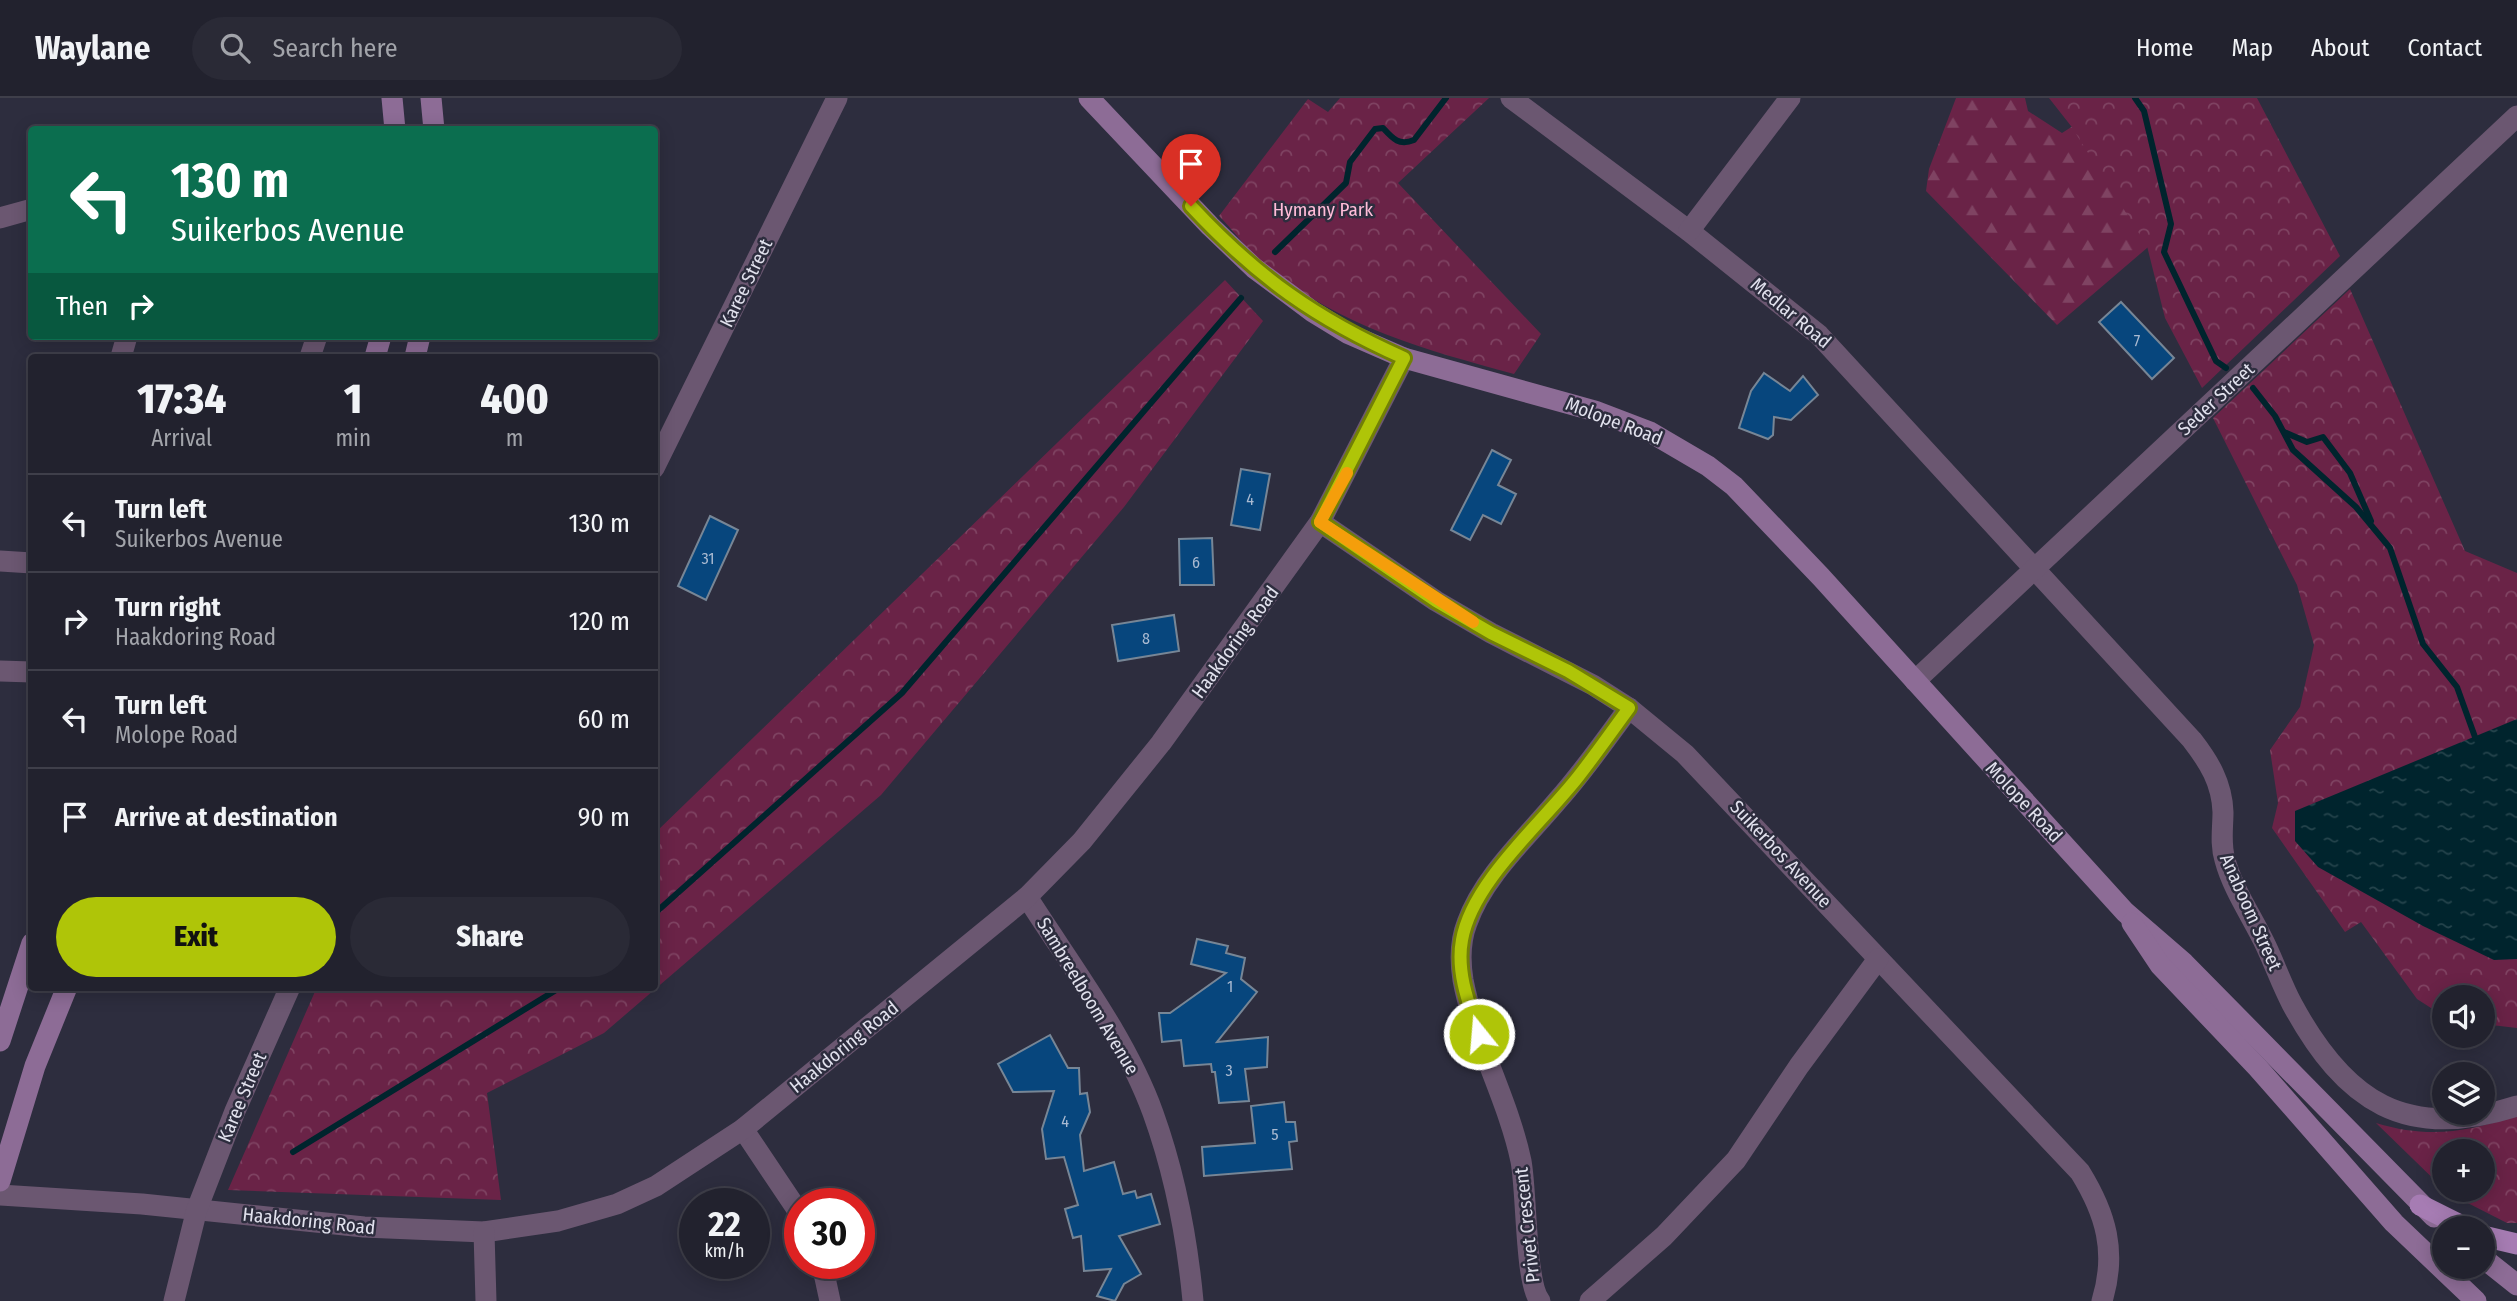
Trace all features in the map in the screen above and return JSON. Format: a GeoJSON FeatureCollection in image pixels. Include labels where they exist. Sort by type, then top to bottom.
{"type":"FeatureCollection","features":[{"type":"Feature","properties":{"kind":"main road"},"geometry":{"type":"LineString","coordinates":[[2420,1205],[2442,1216]]}},
{"type":"Feature","properties":{"kind":"main road"},"geometry":{"type":"LineString","coordinates":[[2495,1239],[2517,1244]]}},
{"type":"Feature","properties":{"kind":"street"},"geometry":{"type":"LineString","coordinates":[[393,98],[395,126]]}},
{"type":"Feature","properties":{"kind":"street"},"geometry":{"type":"LineString","coordinates":[[431,98],[434,126]]}},
{"type":"Feature","properties":{"kind":"street","name":"Karee Street"},"geometry":{"type":"LineString","coordinates":[[658,460],[837,98]]}},
{"type":"Feature","properties":{"kind":"street","name":"Molope Road"},"geometry":{"type":"LineString","coordinates":[[1089,98],[1210,226],[1254,268],[1313,312],[1349,334],[1404,358],[1595,411],[1650,432],[1708,466],[1734,486],[1784,536],[2125,912],[2184,962],[2433,1216]]}},
{"type":"Feature","properties":{"kind":"street","name":"Medlar Road"},"geometry":{"type":"LineString","coordinates":[[1511,98],[1791,311],[1844,359],[2034,568]]}},
{"type":"Feature","properties":{"kind":"street"},"geometry":{"type":"LineString","coordinates":[[1689,231],[1790,98]]}},
{"type":"Feature","properties":{"kind":"street","name":"Seder Street"},"geometry":{"type":"LineString","coordinates":[[1915,681],[2517,116]]}},
{"type":"Feature","properties":{"kind":"street"},"geometry":{"type":"LineString","coordinates":[[0,218],[28,210]]}},
{"type":"Feature","properties":{"kind":"street","name":"Haakdoring Road"},"geometry":{"type":"LineString","coordinates":[[0,1195],[197,1209],[363,1227],[484,1232],[558,1221],[617,1204],[656,1186],[743,1129],[1027,897],[1082,841],[1121,795],[1280,581],[1320,522],[1404,358]]}},
{"type":"Feature","properties":{"kind":"street","name":"Suikerbos Avenue"},"geometry":{"type":"LineString","coordinates":[[1320,522],[1436,601],[1491,633],[1568,671],[1629,708],[1685,754],[2080,1172],[2098,1202],[2106,1229],[2109,1266],[2102,1301]]}},
{"type":"Feature","properties":{"kind":"street"},"geometry":{"type":"LineString","coordinates":[[0,561],[28,563]]}},
{"type":"Feature","properties":{"kind":"street","name":"Anaboom Street"},"geometry":{"type":"LineString","coordinates":[[2034,568],[2208,761],[2222,801],[2225,860],[2238,891],[2308,1030],[2356,1090],[2383,1108],[2431,1119],[2469,1117],[2517,1106]]}},
{"type":"Feature","properties":{"kind":"street"},"geometry":{"type":"LineString","coordinates":[[0,671],[28,671]]}},
{"type":"Feature","properties":{"kind":"street","name":"Privet Crescent"},"geometry":{"type":"LineString","coordinates":[[1540,1301],[1530,1281],[1528,1216],[1519,1153],[1466,992],[1461,962],[1462,941],[1467,921],[1490,883],[1578,777],[1629,708]]}},
{"type":"Feature","properties":{"kind":"street","name":"Sambreelboom Avenue"},"geometry":{"type":"LineString","coordinates":[[1027,897],[1104,1016],[1153,1112],[1171,1172],[1187,1244],[1193,1301]]}},
{"type":"Feature","properties":{"kind":"street","name":"Molope Road"},"geometry":{"type":"LineString","coordinates":[[2125,912],[2160,965],[2258,1068],[2394,1223],[2476,1301]]}},
{"type":"Feature","properties":{"kind":"street"},"geometry":{"type":"LineString","coordinates":[[0,1041],[28,955]]}},
{"type":"Feature","properties":{"kind":"street"},"geometry":{"type":"LineString","coordinates":[[1590,1301],[1664,1236],[1736,1160],[1799,1066],[1878,959]]}},
{"type":"Feature","properties":{"kind":"street"},"geometry":{"type":"LineString","coordinates":[[0,1181],[35,1066],[65,991]]}},
{"type":"Feature","properties":{"kind":"street","name":"Karee Street"},"geometry":{"type":"LineString","coordinates":[[174,1301],[197,1209],[234,1111],[288,991]]}},
{"type":"Feature","properties":{"kind":"street"},"geometry":{"type":"LineString","coordinates":[[743,1129],[784,1190]]}},
{"type":"Feature","properties":{"kind":"street"},"geometry":{"type":"LineString","coordinates":[[484,1232],[486,1301]]}},
{"type":"Feature","properties":{"kind":"street"},"geometry":{"type":"LineString","coordinates":[[2495,1268],[2517,1285]]}},
{"type":"Feature","properties":{"kind":"street"},"geometry":{"type":"LineString","coordinates":[[825,1279],[830,1301]]}},
{"type":"Feature","properties":{"kind":"green space","name":"Hymany Park"},"geometry":{"type":"Polygon","coordinates":[[[1340,98],[1489,98],[1398,183],[1541,334],[1514,374],[1412,344],[1348,318],[1318,302],[1288,283],[1260,260],[1219,216],[1308,99],[1328,112],[1340,98]]]}},
{"type":"Feature","properties":{"kind":"green space"},"geometry":{"type":"Polygon","coordinates":[[[1956,98],[2025,98],[2028,111],[2062,133],[2084,119],[2154,242],[2057,325],[1926,191],[1929,169],[1956,98]]]}},
{"type":"Feature","properties":{"kind":"green space"},"geometry":{"type":"Polygon","coordinates":[[[2049,98],[2257,98],[2340,256],[2202,388],[2165,318],[2147,246],[2071,126],[2049,98]]]}},
{"type":"Feature","properties":{"kind":"green space"},"geometry":{"type":"Polygon","coordinates":[[[1225,280],[1263,321],[1124,507],[881,795],[658,987],[658,830],[1225,280]]]}},
{"type":"Feature","properties":{"kind":"green space"},"geometry":{"type":"Polygon","coordinates":[[[2350,289],[2465,551],[2517,573],[2517,1028],[2495,1025],[2495,985],[2432,985],[2432,1009],[2417,999],[2361,922],[2345,932],[2272,828],[2278,803],[2270,750],[2300,707],[2314,645],[2297,585],[2213,418],[2350,289]]]}},
{"type":"Feature","properties":{"kind":"green space"},"geometry":{"type":"Polygon","coordinates":[[[315,991],[653,991],[604,1033],[487,1093],[501,1200],[228,1190],[315,991]]]}},
{"type":"Feature","properties":{"kind":"green space"},"geometry":{"type":"Polygon","coordinates":[[[2517,1116],[2517,1223],[2507,1223],[2466,1202],[2495,1202],[2495,1139],[2432,1139],[2432,1177],[2376,1123],[2413,1131],[2447,1132],[2495,1125],[2495,1123],[2517,1116]]]}},
{"type":"Feature","properties":{"kind":"water"},"geometry":{"type":"Polygon","coordinates":[[[2517,719],[2517,959],[2494,960],[2423,926],[2318,867],[2295,841],[2295,811],[2517,719]]]}},
{"type":"Feature","properties":{"kind":"building"},"geometry":{"type":"Polygon","coordinates":[[[2121,302],[2174,358],[2152,379],[2099,322],[2121,302]]]}},
{"type":"Feature","properties":{"kind":"building"},"geometry":{"type":"Polygon","coordinates":[[[1764,373],[1790,391],[1803,376],[1818,395],[1791,420],[1774,417],[1773,435],[1768,439],[1739,428],[1751,391],[1764,373]]]}},
{"type":"Feature","properties":{"kind":"building"},"geometry":{"type":"Polygon","coordinates":[[[1492,450],[1511,460],[1498,485],[1516,494],[1501,524],[1483,515],[1470,540],[1451,530],[1492,450]]]}},
{"type":"Feature","properties":{"kind":"building"},"geometry":{"type":"Polygon","coordinates":[[[1241,469],[1270,474],[1260,530],[1231,525],[1241,469]]]}},
{"type":"Feature","properties":{"kind":"building"},"geometry":{"type":"Polygon","coordinates":[[[710,516],[738,530],[706,600],[678,586],[710,516]]]}},
{"type":"Feature","properties":{"kind":"building"},"geometry":{"type":"Polygon","coordinates":[[[1212,538],[1214,585],[1180,585],[1179,539],[1212,538]]]}},
{"type":"Feature","properties":{"kind":"building"},"geometry":{"type":"Polygon","coordinates":[[[1174,615],[1179,651],[1118,661],[1112,625],[1174,615]]]}},
{"type":"Feature","properties":{"kind":"building"},"geometry":{"type":"Polygon","coordinates":[[[1197,939],[1228,946],[1226,953],[1245,958],[1241,979],[1257,992],[1217,1042],[1268,1037],[1267,1067],[1245,1069],[1249,1101],[1219,1103],[1215,1072],[1212,1072],[1211,1064],[1184,1066],[1181,1040],[1162,1042],[1159,1013],[1170,1013],[1226,973],[1191,964],[1197,939]]]}},
{"type":"Feature","properties":{"kind":"building"},"geometry":{"type":"Polygon","coordinates":[[[1050,1035],[1068,1068],[1079,1068],[1080,1094],[1087,1093],[1090,1112],[1080,1135],[1084,1171],[1114,1162],[1123,1194],[1135,1191],[1137,1198],[1151,1194],[1160,1224],[1119,1236],[1141,1274],[1124,1284],[1115,1301],[1097,1296],[1111,1269],[1084,1271],[1081,1236],[1073,1238],[1065,1209],[1078,1205],[1064,1157],[1046,1159],[1042,1129],[1054,1091],[1013,1092],[998,1064],[1050,1035]]]}},
{"type":"Feature","properties":{"kind":"building"},"geometry":{"type":"Polygon","coordinates":[[[1284,1102],[1286,1122],[1295,1122],[1297,1141],[1289,1142],[1292,1169],[1204,1176],[1202,1147],[1255,1143],[1251,1106],[1284,1102]]]}},
{"type":"Feature","properties":{"kind":"waterway"},"geometry":{"type":"LineString","coordinates":[[1275,252],[1346,183],[1350,162],[1375,129],[1383,128],[1400,142],[1414,140],[1446,98]]}},
{"type":"Feature","properties":{"kind":"waterway"},"geometry":{"type":"LineString","coordinates":[[2135,98],[2144,111],[2171,224],[2164,252],[2216,361],[2226,368]]}},
{"type":"Feature","properties":{"kind":"waterway"},"geometry":{"type":"LineString","coordinates":[[658,910],[902,693],[1241,298]]}},
{"type":"Feature","properties":{"kind":"waterway"},"geometry":{"type":"LineString","coordinates":[[2253,388],[2275,416],[2293,450],[2356,507],[2390,548],[2423,644],[2457,687],[2475,737]]}},
{"type":"Feature","properties":{"kind":"waterway"},"geometry":{"type":"LineString","coordinates":[[2284,432],[2307,442],[2323,437],[2350,473],[2371,521]]}},
{"type":"Feature","properties":{"kind":"waterway"},"geometry":{"type":"LineString","coordinates":[[293,1152],[555,991]]}},
{"type":"Feature","properties":{"kind":"slow traffic"},"geometry":{"type":"LineString","coordinates":[[1347,473],[1320,522],[1436,601],[1473,622]]}},
{"type":"Feature","properties":{"kind":"route"},"geometry":{"type":"LineString","coordinates":[[1191,206],[1254,268],[1313,312],[1349,334],[1404,358],[1320,522],[1436,601],[1491,633],[1568,671],[1629,708],[1578,777],[1496,874],[1467,921],[1461,962],[1471,1011],[1479,1034]]}}]}
